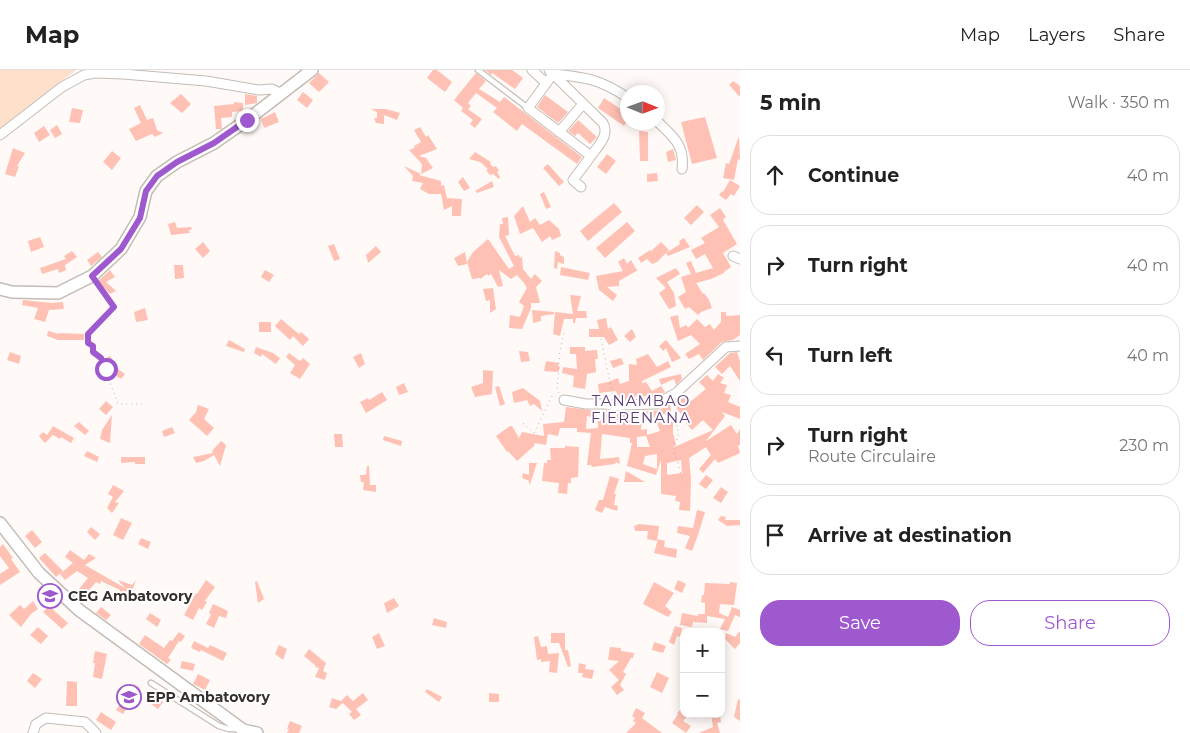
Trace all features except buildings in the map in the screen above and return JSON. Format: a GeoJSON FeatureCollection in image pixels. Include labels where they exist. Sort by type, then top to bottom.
{"type":"FeatureCollection","features":[{"type":"Feature","properties":{"kind":"street"},"geometry":{"type":"LineString","coordinates":[[0,289],[12,292],[58,293],[92,276],[121,249],[140,218],[146,191],[157,176],[177,162],[214,143],[312,70]]}},
{"type":"Feature","properties":{"kind":"street"},"geometry":{"type":"LineString","coordinates":[[532,70],[546,83]]}},
{"type":"Feature","properties":{"kind":"street"},"geometry":{"type":"LineString","coordinates":[[551,72],[546,83],[528,108],[591,156]]}},
{"type":"Feature","properties":{"kind":"street"},"geometry":{"type":"LineString","coordinates":[[551,72],[597,80],[620,93]]}},
{"type":"Feature","properties":{"kind":"street"},"geometry":{"type":"LineString","coordinates":[[551,72],[606,128],[605,136],[573,180],[581,187]]}},
{"type":"Feature","properties":{"kind":"street"},"geometry":{"type":"LineString","coordinates":[[0,135],[62,87],[84,75],[95,73],[206,81],[259,90],[272,89],[280,93]]}},
{"type":"Feature","properties":{"kind":"street"},"geometry":{"type":"LineString","coordinates":[[559,132],[583,104]]}},
{"type":"Feature","properties":{"kind":"street"},"geometry":{"type":"LineString","coordinates":[[665,130],[681,148],[683,158],[682,169]]}},
{"type":"Feature","properties":{"kind":"street"},"geometry":{"type":"LineString","coordinates":[[564,400],[615,406],[622,404],[656,404],[676,393],[726,347],[740,346]]}},
{"type":"Feature","properties":{"kind":"street"},"geometry":{"type":"LineString","coordinates":[[0,523],[39,573],[79,610],[239,731],[257,733]]}},
{"type":"Feature","properties":{"kind":"street"},"geometry":{"type":"LineString","coordinates":[[33,733],[36,724],[46,718],[85,722],[96,733]]}},
{"type":"Feature","properties":{"kind":"lane"},"geometry":{"type":"LineString","coordinates":[[478,70],[528,108]]}},
{"type":"Feature","properties":{"kind":"lane"},"geometry":{"type":"LineString","coordinates":[[151,683],[220,726],[239,731]]}},
{"type":"Feature","properties":{"kind":"path"},"geometry":{"type":"LineString","coordinates":[[92,276],[114,307],[88,334],[88,343],[93,346],[93,352],[101,358],[118,404],[142,404]]}},
{"type":"Feature","properties":{"kind":"path"},"geometry":{"type":"LineString","coordinates":[[564,333],[560,350],[557,391],[564,400]]}},
{"type":"Feature","properties":{"kind":"path"},"geometry":{"type":"LineString","coordinates":[[600,334],[615,406]]}},
{"type":"Feature","properties":{"kind":"path"},"geometry":{"type":"LineString","coordinates":[[523,423],[534,433],[552,396],[564,400]]}},
{"type":"Feature","properties":{"kind":"path"},"geometry":{"type":"LineString","coordinates":[[676,409],[675,420],[679,430],[677,440],[673,444],[683,482]]}},
{"type":"Feature","properties":{"kind":"shaded area"},"geometry":{"type":"Polygon","coordinates":[[[0,70],[76,70],[0,128],[0,70]]]}},
{"type":"Feature","properties":{"kind":"place","name":"CEG Ambatovory"},"geometry":{"type":"Point","coordinates":[50,596]}},
{"type":"Feature","properties":{"kind":"place","name":"EPP Ambatovory"},"geometry":{"type":"Point","coordinates":[129,697]}},
{"type":"Feature","properties":{"kind":"district","name":"TANAMBAO FIERENANA"},"geometry":{"type":"Point","coordinates":[641,410]}},
{"type":"Feature","properties":{"kind":"route"},"geometry":{"type":"LineString","coordinates":[[106,369],[101,358],[93,352],[93,346],[88,343],[88,334],[114,307],[92,276],[121,249],[140,218],[146,191],[157,176],[177,162],[214,143],[247,120]]}}]}
